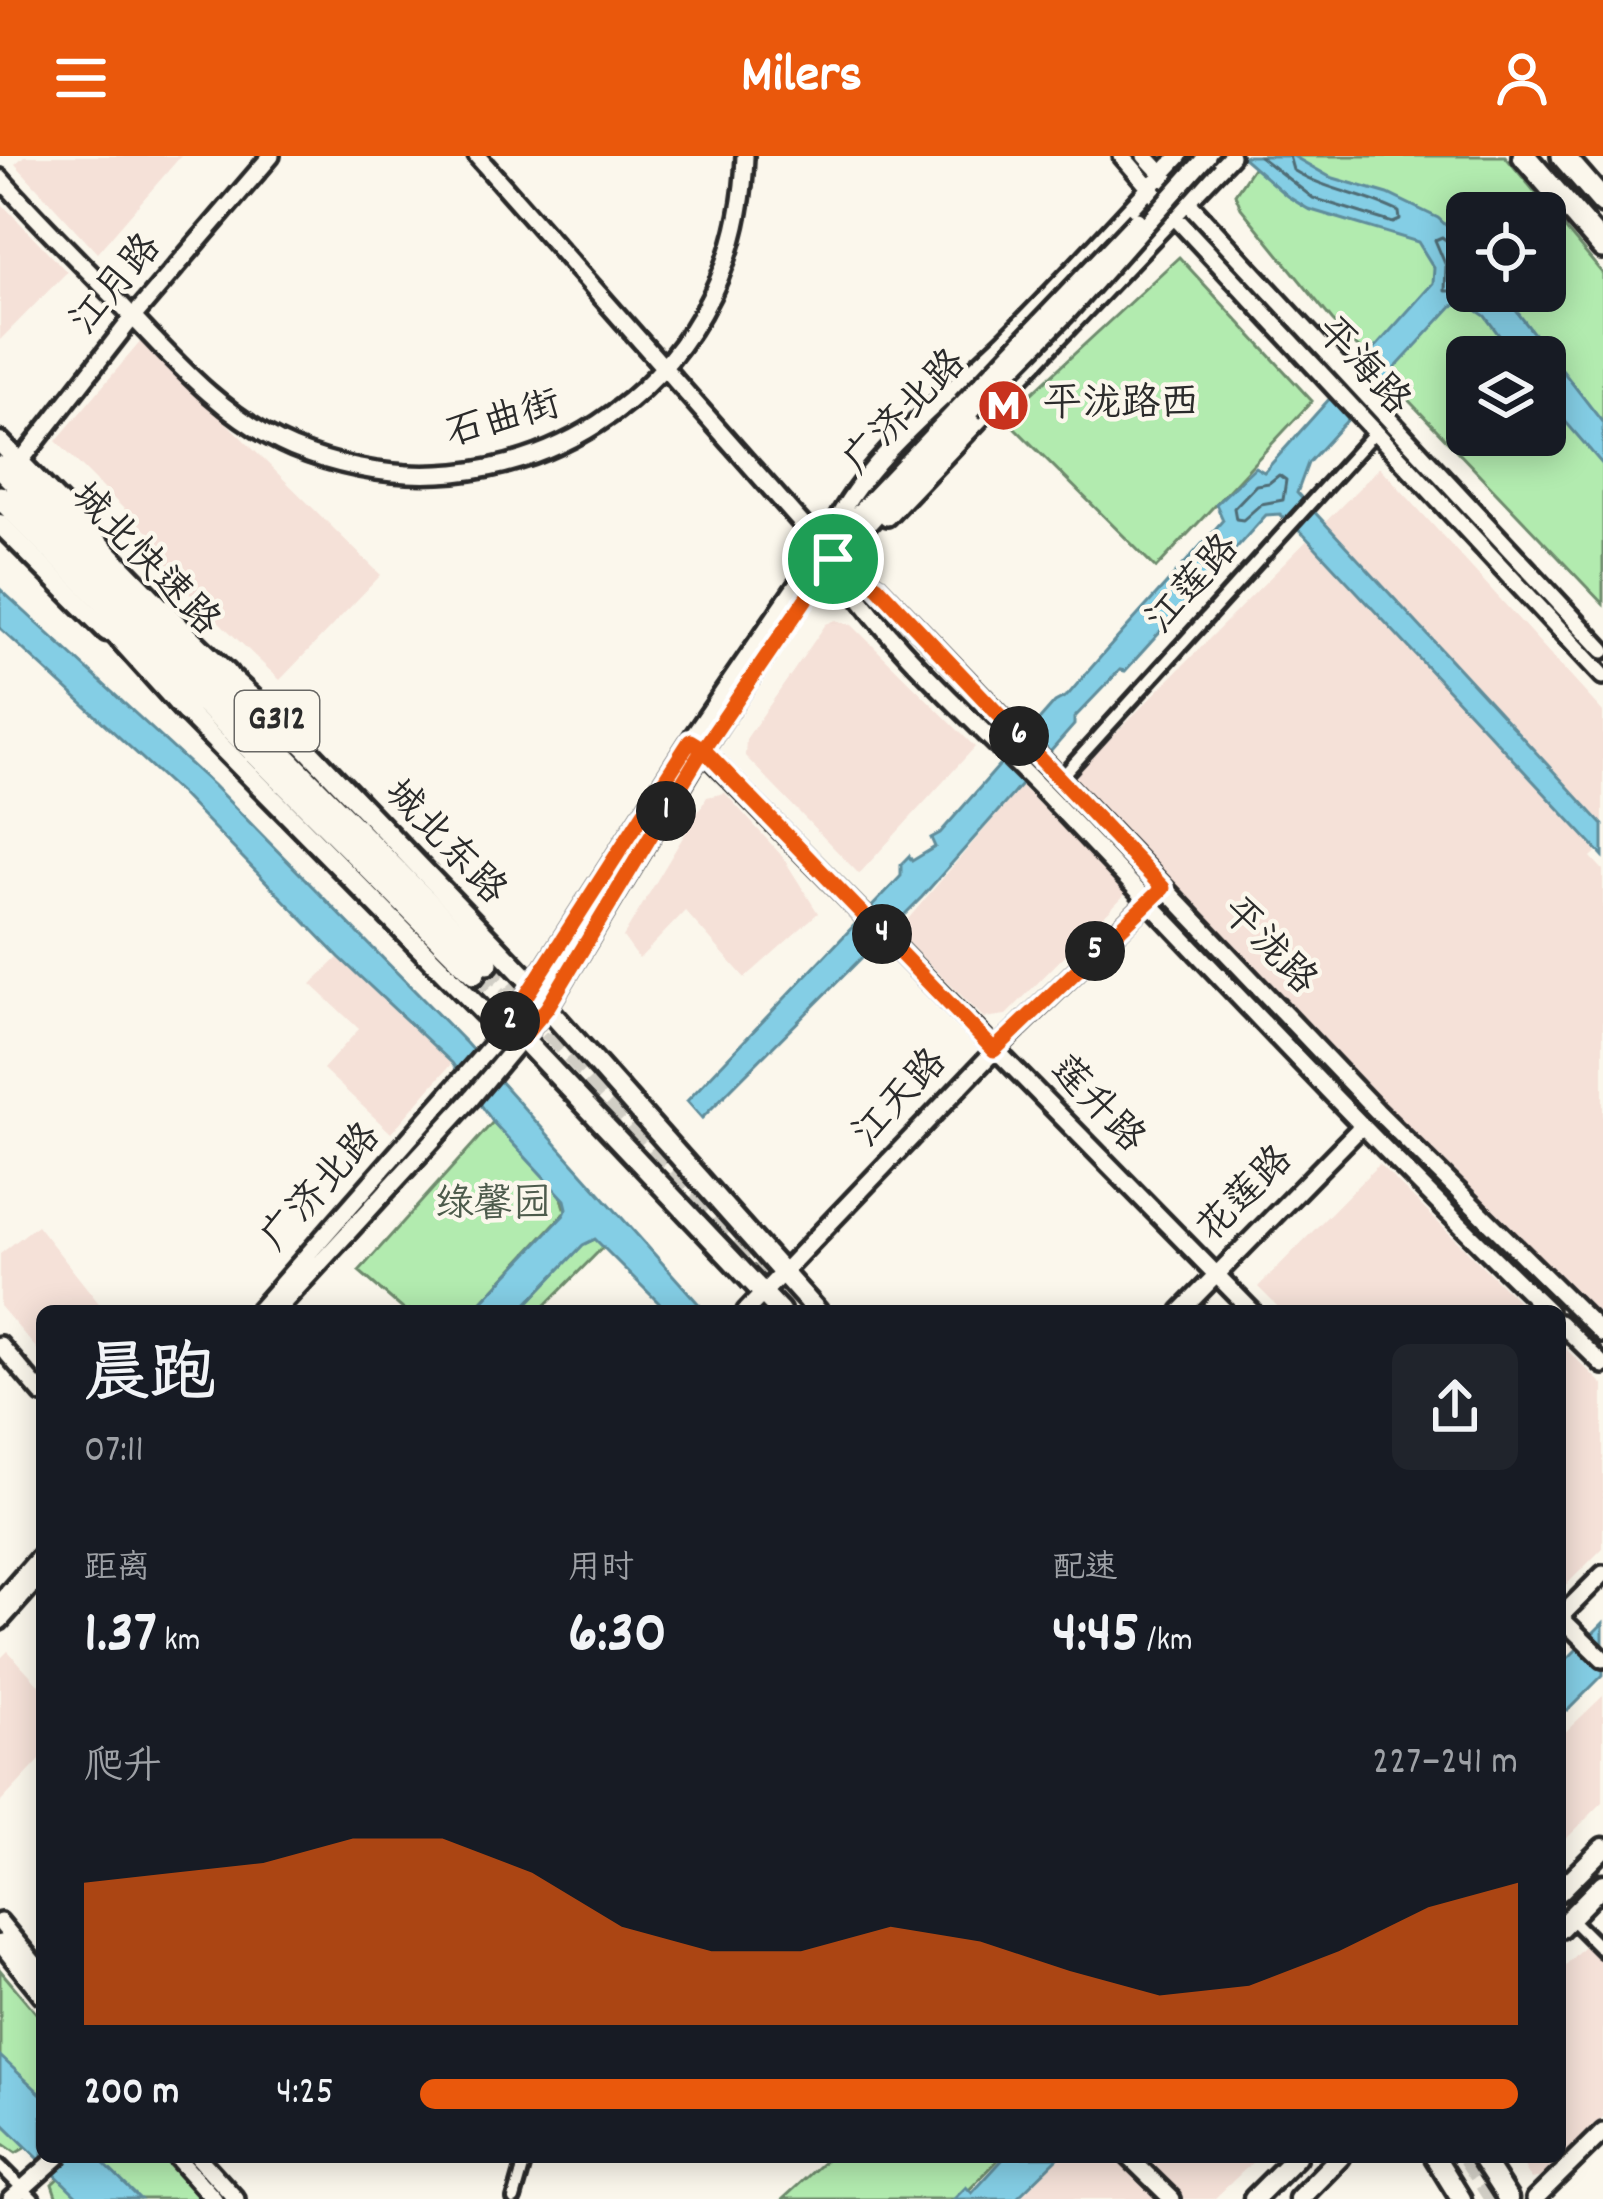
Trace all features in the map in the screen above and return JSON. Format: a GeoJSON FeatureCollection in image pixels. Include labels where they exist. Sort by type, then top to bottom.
{"type":"FeatureCollection","features":[{"type":"Feature","properties":{"kind":"highway"},"geometry":{"type":"LineString","coordinates":[[1524,156],[1603,247]]}},
{"type":"Feature","properties":{"kind":"highway"},"geometry":{"type":"LineString","coordinates":[[1563,156],[1603,202]]}},
{"type":"Feature","properties":{"kind":"highway","name":"城北快速路"},"geometry":{"type":"LineString","coordinates":[[7,462],[38,520]]}},
{"type":"Feature","properties":{"kind":"highway","name":"城北快速路"},"geometry":{"type":"LineString","coordinates":[[0,497],[38,520],[480,968]]}},
{"type":"Feature","properties":{"kind":"highway"},"geometry":{"type":"LineString","coordinates":[[0,508],[38,520],[120,573],[226,674]]}},
{"type":"Feature","properties":{"kind":"highway"},"geometry":{"type":"LineString","coordinates":[[38,520],[94,608],[187,711]]}},
{"type":"Feature","properties":{"kind":"main road","name":"城北东路"},"geometry":{"type":"LineString","coordinates":[[0,442],[7,462],[306,748],[534,986],[547,1008],[811,1305]]}},
{"type":"Feature","properties":{"kind":"main road","name":"G312"},"geometry":{"type":"LineString","coordinates":[[0,524],[513,1035],[774,1305]]}},
{"type":"Feature","properties":{"kind":"main road"},"geometry":{"type":"LineString","coordinates":[[1566,1885],[1603,1848]]}},
{"type":"Feature","properties":{"kind":"main road"},"geometry":{"type":"LineString","coordinates":[[1566,1922],[1603,1884]]}},
{"type":"Feature","properties":{"kind":"main road"},"geometry":{"type":"LineString","coordinates":[[1254,2199],[1290,2163]]}},
{"type":"Feature","properties":{"kind":"main road"},"geometry":{"type":"LineString","coordinates":[[1299,2199],[1334,2163]]}},
{"type":"Feature","properties":{"kind":"main road"},"geometry":{"type":"LineString","coordinates":[[1439,2163],[1460,2199]]}},
{"type":"Feature","properties":{"kind":"main road"},"geometry":{"type":"LineString","coordinates":[[1485,2163],[1508,2199]]}},
{"type":"Feature","properties":{"kind":"street","name":"江月路"},"geometry":{"type":"LineString","coordinates":[[7,462],[271,156]]}},
{"type":"Feature","properties":{"kind":"street","name":"平泷路"},"geometry":{"type":"LineString","coordinates":[[478,156],[828,554],[856,598],[1361,1127],[1542,1305]]}},
{"type":"Feature","properties":{"kind":"street","name":"石曲街"},"geometry":{"type":"LineString","coordinates":[[0,178],[200,385],[239,418],[291,447],[340,463],[391,473],[439,475],[497,466],[583,436],[665,370],[704,311],[726,265],[743,205],[745,156]]}},
{"type":"Feature","properties":{"kind":"street","name":"平海路"},"geometry":{"type":"LineString","coordinates":[[1122,156],[1179,209],[1375,432],[1603,676]]}},
{"type":"Feature","properties":{"kind":"street","name":"平海路"},"geometry":{"type":"LineString","coordinates":[[1145,156],[1154,182]]}},
{"type":"Feature","properties":{"kind":"street"},"geometry":{"type":"LineString","coordinates":[[828,554],[840,510],[878,466],[1053,292],[1178,156]]}},
{"type":"Feature","properties":{"kind":"street","name":"广济北路"},"geometry":{"type":"LineString","coordinates":[[264,1305],[464,1093],[497,1066],[534,986],[828,554],[1196,156]]}},
{"type":"Feature","properties":{"kind":"street","name":"广济北路"},"geometry":{"type":"LineString","coordinates":[[967,407],[1068,312],[1207,156]]}},
{"type":"Feature","properties":{"kind":"street"},"geometry":{"type":"LineString","coordinates":[[828,554],[870,534],[1231,156]]}},
{"type":"Feature","properties":{"kind":"street","name":"平海路"},"geometry":{"type":"LineString","coordinates":[[1179,209],[1265,283],[1603,650]]}},
{"type":"Feature","properties":{"kind":"street","name":"江莲路"},"geometry":{"type":"LineString","coordinates":[[1060,779],[1375,432]]}},
{"type":"Feature","properties":{"kind":"street","name":"平泷路"},"geometry":{"type":"LineString","coordinates":[[828,554],[877,586],[1377,1111],[1603,1334]]}},
{"type":"Feature","properties":{"kind":"street","name":"广济北路"},"geometry":{"type":"LineString","coordinates":[[281,1305],[464,1093],[488,1050],[547,1008],[696,745]]}},
{"type":"Feature","properties":{"kind":"street","name":"莲升路"},"geometry":{"type":"LineString","coordinates":[[696,745],[1246,1305]]}},
{"type":"Feature","properties":{"kind":"street","name":"江天路"},"geometry":{"type":"LineString","coordinates":[[752,1305],[994,1050],[1163,888]]}},
{"type":"Feature","properties":{"kind":"street","name":"花莲路"},"geometry":{"type":"LineString","coordinates":[[1187,1305],[1361,1127]]}},
{"type":"Feature","properties":{"kind":"street"},"geometry":{"type":"LineString","coordinates":[[1566,1329],[1603,1365]]}},
{"type":"Feature","properties":{"kind":"street"},"geometry":{"type":"LineString","coordinates":[[0,1345],[36,1387]]}},
{"type":"Feature","properties":{"kind":"street"},"geometry":{"type":"LineString","coordinates":[[0,1602],[36,1561]]}},
{"type":"Feature","properties":{"kind":"street"},"geometry":{"type":"LineString","coordinates":[[1566,1611],[1603,1574]]}},
{"type":"Feature","properties":{"kind":"street"},"geometry":{"type":"LineString","coordinates":[[0,1621],[36,1581]]}},
{"type":"Feature","properties":{"kind":"street"},"geometry":{"type":"LineString","coordinates":[[1566,1623],[1603,1659]]}},
{"type":"Feature","properties":{"kind":"street"},"geometry":{"type":"LineString","coordinates":[[0,1922],[36,1966]]}},
{"type":"Feature","properties":{"kind":"street"},"geometry":{"type":"LineString","coordinates":[[1566,1924],[1603,1951]]}},
{"type":"Feature","properties":{"kind":"street"},"geometry":{"type":"LineString","coordinates":[[0,1943],[36,1988]]}},
{"type":"Feature","properties":{"kind":"street"},"geometry":{"type":"LineString","coordinates":[[1535,2199],[1603,2132]]}},
{"type":"Feature","properties":{"kind":"street"},"geometry":{"type":"LineString","coordinates":[[0,2166],[22,2195],[51,2163]]}},
{"type":"Feature","properties":{"kind":"street"},"geometry":{"type":"LineString","coordinates":[[181,2163],[214,2199]]}},
{"type":"Feature","properties":{"kind":"street"},"geometry":{"type":"LineString","coordinates":[[203,2163],[236,2199]]}},
{"type":"Feature","properties":{"kind":"street"},"geometry":{"type":"LineString","coordinates":[[514,2199],[524,2163]]}},
{"type":"Feature","properties":{"kind":"street"},"geometry":{"type":"LineString","coordinates":[[1135,2163],[1172,2199]]}},
{"type":"Feature","properties":{"kind":"shaded area"},"geometry":{"type":"Polygon","coordinates":[[[24,156],[181,156],[97,253],[15,164],[24,156]]]}},
{"type":"Feature","properties":{"kind":"shaded area"},"geometry":{"type":"Polygon","coordinates":[[[0,202],[67,272],[0,340],[0,202]]]}},
{"type":"Feature","properties":{"kind":"shaded area"},"geometry":{"type":"Polygon","coordinates":[[[142,340],[381,575],[280,680],[137,544],[147,532],[56,441],[142,340]]]}},
{"type":"Feature","properties":{"kind":"shaded area"},"geometry":{"type":"Polygon","coordinates":[[[1380,467],[1603,712],[1603,846],[1591,857],[1603,870],[1603,1321],[1358,1080],[1155,864],[1006,1015],[984,1018],[897,932],[1021,786],[1058,823],[1085,798],[1069,780],[1380,467]]]}},
{"type":"Feature","properties":{"kind":"shaded area"},"geometry":{"type":"Polygon","coordinates":[[[836,620],[852,625],[975,747],[859,874],[745,756],[746,739],[826,624],[836,620]]]}},
{"type":"Feature","properties":{"kind":"shaded area"},"geometry":{"type":"Polygon","coordinates":[[[725,793],[782,856],[818,913],[745,978],[685,911],[639,959],[623,937],[707,797],[725,793]]]}},
{"type":"Feature","properties":{"kind":"shaded area"},"geometry":{"type":"Polygon","coordinates":[[[339,957],[452,1063],[391,1133],[323,1069],[359,1029],[311,984],[339,957]]]}},
{"type":"Feature","properties":{"kind":"shaded area"},"geometry":{"type":"Polygon","coordinates":[[[1379,1164],[1522,1305],[1276,1305],[1258,1287],[1379,1164]]]}},
{"type":"Feature","properties":{"kind":"shaded area"},"geometry":{"type":"Polygon","coordinates":[[[37,1225],[100,1305],[36,1305],[36,1348],[0,1306],[0,1254],[37,1225]]]}},
{"type":"Feature","properties":{"kind":"shaded area"},"geometry":{"type":"Polygon","coordinates":[[[1566,1349],[1603,1385],[1603,1548],[1566,1585],[1566,1349]]]}},
{"type":"Feature","properties":{"kind":"shaded area"},"geometry":{"type":"Polygon","coordinates":[[[8,1651],[36,1681],[36,1764],[0,1803],[0,1659],[8,1651]]]}},
{"type":"Feature","properties":{"kind":"shaded area"},"geometry":{"type":"Polygon","coordinates":[[[1603,1696],[1603,1802],[1566,1839],[1566,1731],[1603,1696]]]}},
{"type":"Feature","properties":{"kind":"shaded area"},"geometry":{"type":"Polygon","coordinates":[[[1603,1926],[1603,2117],[1566,2154],[1566,1965],[1603,1926]]]}},
{"type":"Feature","properties":{"kind":"shaded area"},"geometry":{"type":"Polygon","coordinates":[[[1053,2163],[1252,2163],[1214,2199],[1016,2199],[1053,2163]]]}},
{"type":"Feature","properties":{"kind":"shaded area"},"geometry":{"type":"Polygon","coordinates":[[[1522,2163],[1557,2163],[1543,2177],[1531,2179],[1522,2163]]]}},
{"type":"Feature","properties":{"kind":"green space"},"geometry":{"type":"Polygon","coordinates":[[[1261,156],[1505,156],[1535,192],[1446,192],[1446,312],[1566,312],[1566,229],[1603,274],[1603,604],[1462,456],[1566,456],[1566,336],[1446,336],[1446,439],[1332,320],[1241,208],[1235,194],[1261,156]]]}},
{"type":"Feature","properties":{"kind":"green space"},"geometry":{"type":"Polygon","coordinates":[[[1179,257],[1312,401],[1156,568],[1005,418],[1179,257]]]}},
{"type":"Feature","properties":{"kind":"green space","name":"绿馨园"},"geometry":{"type":"Polygon","coordinates":[[[493,1122],[561,1195],[566,1211],[479,1305],[398,1305],[359,1271],[493,1122]]]}},
{"type":"Feature","properties":{"kind":"green space"},"geometry":{"type":"Polygon","coordinates":[[[595,1239],[605,1245],[546,1305],[526,1305],[583,1244],[595,1239]]]}},
{"type":"Feature","properties":{"kind":"green space"},"geometry":{"type":"Polygon","coordinates":[[[0,1970],[36,2013],[36,2141],[16,2153],[0,2142],[0,1970]]]}},
{"type":"Feature","properties":{"kind":"green space"},"geometry":{"type":"Polygon","coordinates":[[[75,2163],[170,2163],[203,2199],[57,2199],[52,2184],[75,2163]]]}},
{"type":"Feature","properties":{"kind":"green space"},"geometry":{"type":"Polygon","coordinates":[[[822,2163],[995,2163],[960,2199],[783,2199],[822,2163]]]}},
{"type":"Feature","properties":{"kind":"water"},"geometry":{"type":"Polygon","coordinates":[[[1241,156],[1293,156],[1330,177],[1388,194],[1446,225],[1446,312],[1308,463],[1297,493],[1603,825],[1603,856],[1304,535],[1280,514],[1266,515],[1125,671],[1120,670],[1074,718],[1074,725],[922,897],[702,1118],[687,1101],[901,876],[901,864],[935,847],[931,838],[1055,702],[1068,695],[1223,520],[1216,504],[1255,467],[1264,472],[1433,283],[1434,268],[1418,242],[1308,209],[1241,156]]]}},
{"type":"Feature","properties":{"kind":"water"},"geometry":{"type":"Polygon","coordinates":[[[1479,312],[1517,312],[1536,336],[1500,336],[1479,312]]]}},
{"type":"Feature","properties":{"kind":"water"},"geometry":{"type":"Polygon","coordinates":[[[1566,375],[1603,423],[1603,465],[1566,422],[1566,375]]]}},
{"type":"Feature","properties":{"kind":"water"},"geometry":{"type":"Polygon","coordinates":[[[0,589],[213,785],[466,1043],[700,1305],[661,1305],[595,1239],[583,1245],[526,1305],[479,1305],[564,1215],[565,1200],[493,1122],[452,1063],[339,957],[180,793],[0,628],[0,589]]]}},
{"type":"Feature","properties":{"kind":"water"},"geometry":{"type":"Polygon","coordinates":[[[1603,1623],[1603,1675],[1568,1710],[1566,1660],[1603,1623]]]}},
{"type":"Feature","properties":{"kind":"water"},"geometry":{"type":"Polygon","coordinates":[[[0,2056],[36,2089],[36,2156],[0,2121],[0,2056]]]}},
{"type":"Feature","properties":{"kind":"water"},"geometry":{"type":"Polygon","coordinates":[[[43,2163],[103,2163],[140,2199],[80,2199],[43,2163]]]}},
{"type":"Feature","properties":{"kind":"water"},"geometry":{"type":"Polygon","coordinates":[[[1000,2163],[1053,2163],[1016,2199],[954,2199],[966,2187],[972,2193],[1000,2163]]]}},
{"type":"Feature","properties":{"kind":"tunnel"},"geometry":{"type":"LineString","coordinates":[[487,963],[711,1205]]}},
{"type":"Feature","properties":{"kind":"tunnel"},"geometry":{"type":"LineString","coordinates":[[474,973],[540,1041]]}},
{"type":"Feature","properties":{"kind":"tunnel"},"geometry":{"type":"LineString","coordinates":[[688,1200],[786,1305]]}},
{"type":"Feature","properties":{"kind":"tunnel"},"geometry":{"type":"LineString","coordinates":[[1472,2163],[1495,2199]]}},
{"type":"Feature","properties":{"kind":"place","name":"平泷路西"},"geometry":{"type":"Point","coordinates":[1004,406]}},
{"type":"Feature","properties":{"kind":"route"},"geometry":{"type":"LineString","coordinates":[[833,559],[703,749],[547,1008],[522,1038],[503,1032],[690,741],[703,749],[994,1050],[1163,888],[877,586],[833,559]]}}]}
